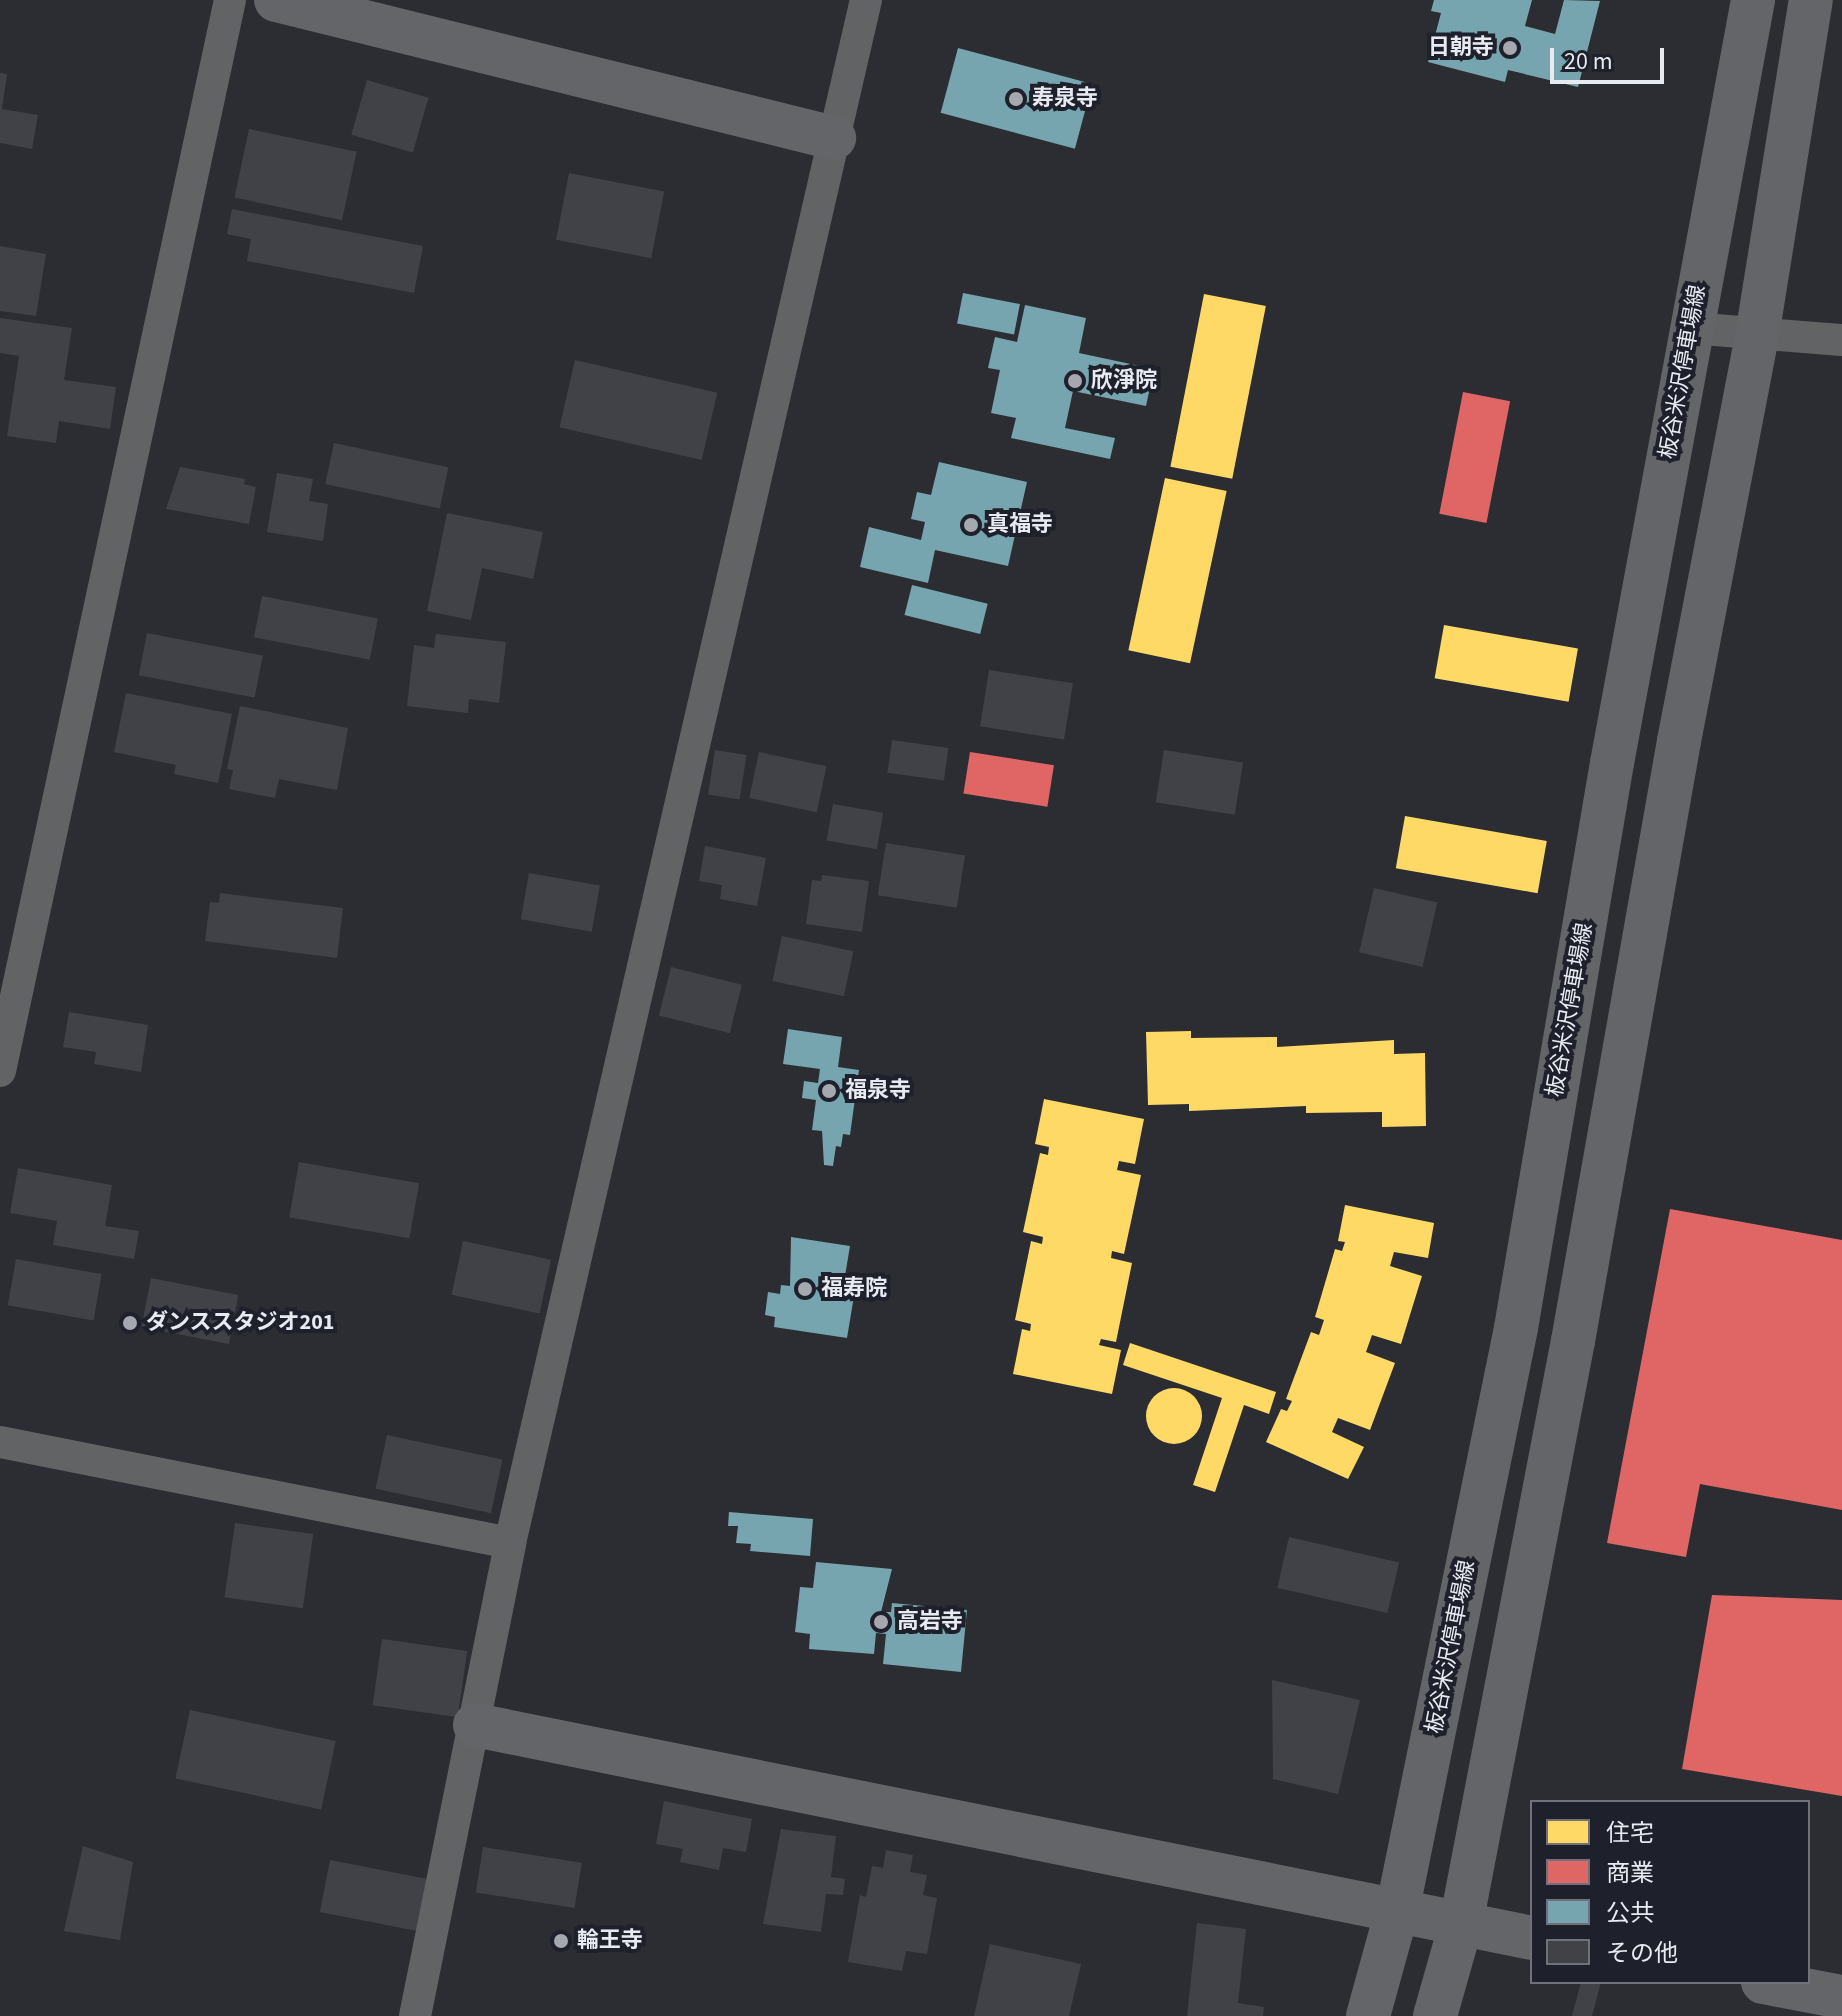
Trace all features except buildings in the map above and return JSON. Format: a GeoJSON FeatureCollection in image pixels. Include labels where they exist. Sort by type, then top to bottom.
{"type":"FeatureCollection","features":[{"type":"Feature","properties":{"kind":"main road"},"geometry":{"type":"LineString","coordinates":[[276,0],[834,138]]}},
{"type":"Feature","properties":{"kind":"main road","name":"板谷米沢停車場線"},"geometry":{"type":"LineString","coordinates":[[1368,2016],[1398,1907],[1516,1328],[1690,328],[1753,0]]}},
{"type":"Feature","properties":{"kind":"main road"},"geometry":{"type":"LineString","coordinates":[[1435,2016],[1461,1924],[1757,336],[1811,0]]}},
{"type":"Feature","properties":{"kind":"main road"},"geometry":{"type":"LineString","coordinates":[[475,1725],[1398,1907],[1530,1938]]}},
{"type":"Feature","properties":{"kind":"main road"},"geometry":{"type":"LineString","coordinates":[[1774,1984],[1842,1997]]}},
{"type":"Feature","properties":{"kind":"street"},"geometry":{"type":"LineString","coordinates":[[0,1071],[230,0]]}},
{"type":"Feature","properties":{"kind":"street"},"geometry":{"type":"LineString","coordinates":[[415,2016],[510,1543],[866,0]]}},
{"type":"Feature","properties":{"kind":"street"},"geometry":{"type":"LineString","coordinates":[[1690,328],[1757,336],[1842,340]]}},
{"type":"Feature","properties":{"kind":"street"},"geometry":{"type":"LineString","coordinates":[[0,1442],[510,1543]]}},
{"type":"Feature","properties":{"kind":"place","name":"日朝寺"},"geometry":{"type":"Point","coordinates":[1510,48]}},
{"type":"Feature","properties":{"kind":"place","name":"寿泉寺"},"geometry":{"type":"Point","coordinates":[1016,99]}},
{"type":"Feature","properties":{"kind":"place","name":"欣淨院"},"geometry":{"type":"Point","coordinates":[1075,381]}},
{"type":"Feature","properties":{"kind":"place","name":"真福寺"},"geometry":{"type":"Point","coordinates":[971,525]}},
{"type":"Feature","properties":{"kind":"place","name":"福泉寺"},"geometry":{"type":"Point","coordinates":[829,1091]}},
{"type":"Feature","properties":{"kind":"place","name":"福寿院"},"geometry":{"type":"Point","coordinates":[805,1289]}},
{"type":"Feature","properties":{"kind":"place","name":"ダンススタジオ201"},"geometry":{"type":"Point","coordinates":[130,1323]}},
{"type":"Feature","properties":{"kind":"place","name":"高岩寺"},"geometry":{"type":"Point","coordinates":[881,1622]}},
{"type":"Feature","properties":{"kind":"place","name":"輪王寺"},"geometry":{"type":"Point","coordinates":[561,1941]}}]}
